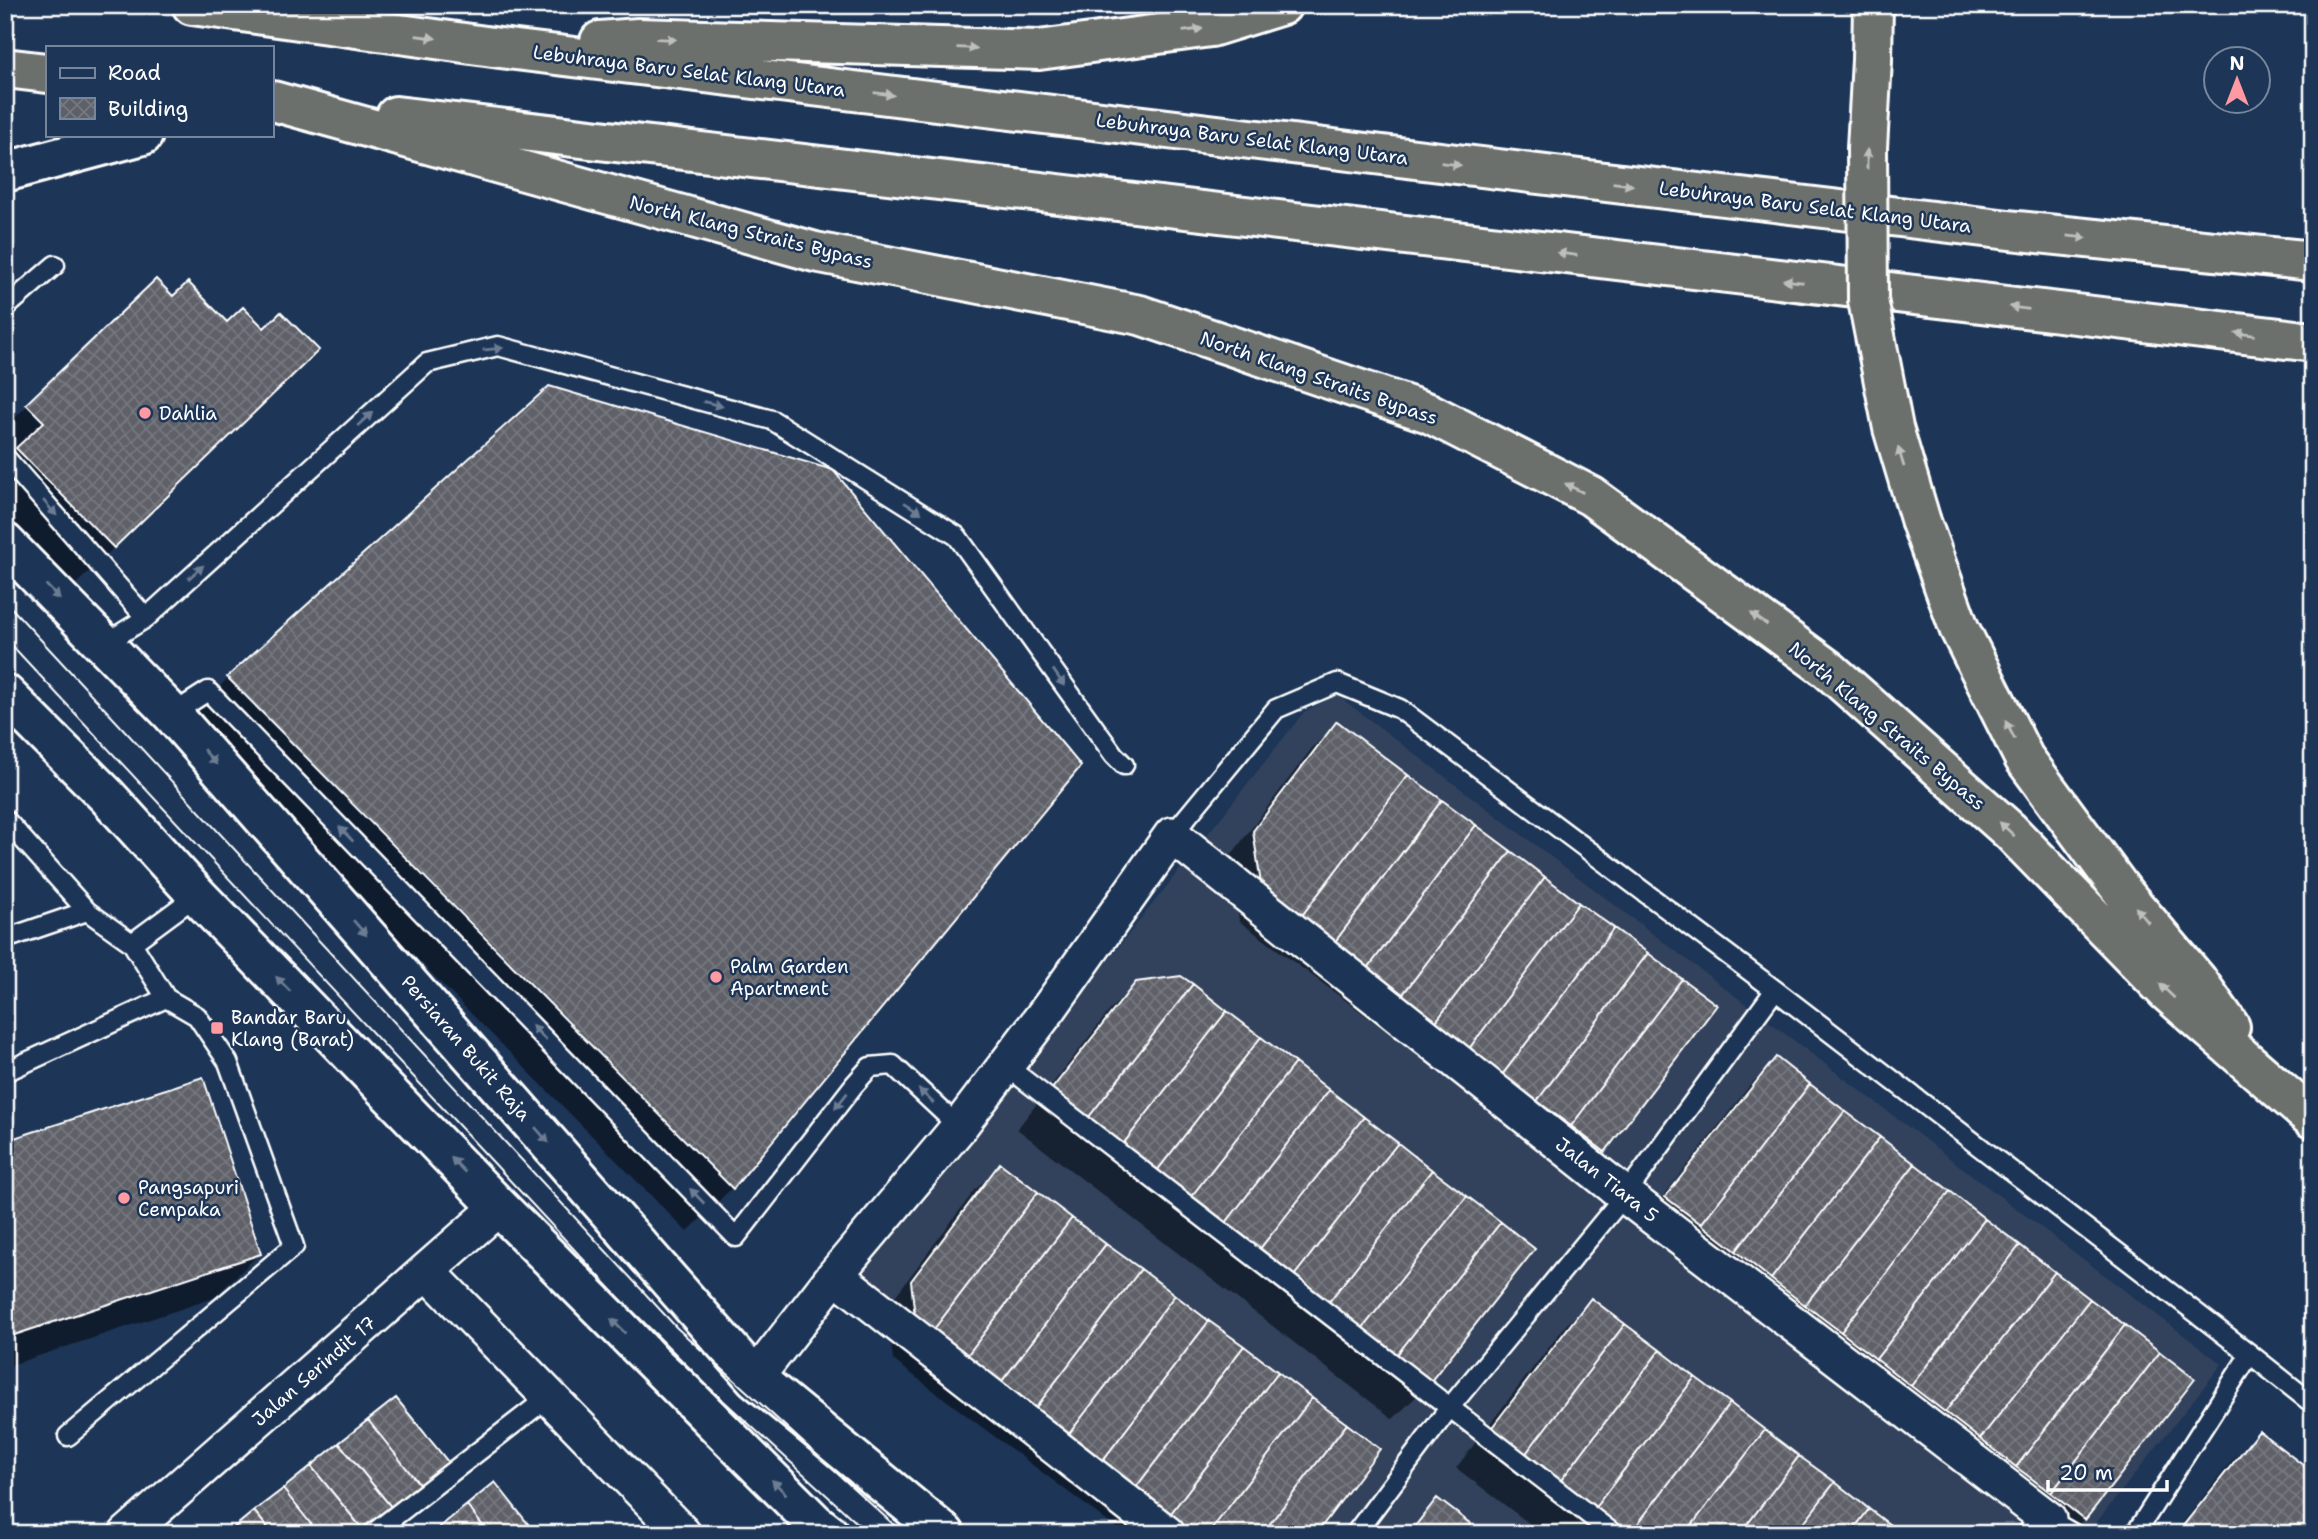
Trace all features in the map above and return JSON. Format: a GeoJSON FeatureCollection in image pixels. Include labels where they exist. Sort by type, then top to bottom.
{"type":"FeatureCollection","features":[{"type":"Feature","properties":{"kind":"highway","name":"Lebuhraya Baru Selat Klang Utara"},"geometry":{"type":"LineString","coordinates":[[192,5],[500,48],[2009,230],[2301,256]]}},
{"type":"Feature","properties":{"kind":"highway"},"geometry":{"type":"LineString","coordinates":[[500,48],[638,38],[1039,50],[1211,27],[1282,5]]}},
{"type":"Feature","properties":{"kind":"highway"},"geometry":{"type":"LineString","coordinates":[[1873,5],[1867,148],[1868,300],[1893,428],[1921,522],[1959,628],[2024,758],[2125,895],[2197,980],[2273,1085]]}},
{"type":"Feature","properties":{"kind":"highway"},"geometry":{"type":"LineString","coordinates":[[5,68],[46,73]]}},
{"type":"Feature","properties":{"kind":"highway"},"geometry":{"type":"LineString","coordinates":[[273,101],[2313,342]]}},
{"type":"Feature","properties":{"kind":"highway","name":"North Klang Straits Bypass"},"geometry":{"type":"LineString","coordinates":[[273,101],[815,252],[1140,316],[1429,413],[1591,496],[1829,670],[2010,831],[2167,992],[2313,1119]]}},
{"type":"Feature","properties":{"kind":"main road"},"geometry":{"type":"LineString","coordinates":[[5,172],[139,136]]}},
{"type":"Feature","properties":{"kind":"main road","name":"Persiaran Bukit Raja"},"geometry":{"type":"LineString","coordinates":[[5,543],[172,714],[755,1378],[944,1534]]}},
{"type":"Feature","properties":{"kind":"main road"},"geometry":{"type":"LineString","coordinates":[[5,694],[107,796],[197,895],[499,1207],[829,1534]]}},
{"type":"Feature","properties":{"kind":"street"},"geometry":{"type":"LineString","coordinates":[[755,1378],[835,1275],[959,1127],[1050,1007],[1172,835]]}},
{"type":"Feature","properties":{"kind":"street","name":"Jalan Tiara 5"},"geometry":{"type":"LineString","coordinates":[[1172,835],[1625,1195],[2053,1529]]}},
{"type":"Feature","properties":{"kind":"street","name":"Jalan Serindit 17"},"geometry":{"type":"LineString","coordinates":[[127,1534],[499,1207]]}},
{"type":"Feature","properties":{"kind":"street"},"geometry":{"type":"LineString","coordinates":[[428,1271],[551,1395],[673,1531]]}},
{"type":"Feature","properties":{"kind":"street"},"geometry":{"type":"LineString","coordinates":[[835,1275],[1167,1534]]}},
{"type":"Feature","properties":{"kind":"lane"},"geometry":{"type":"LineString","coordinates":[[5,308],[55,265]]}},
{"type":"Feature","properties":{"kind":"lane"},"geometry":{"type":"LineString","coordinates":[[104,644],[146,618],[427,363],[498,346],[772,420],[957,536],[1114,755],[1124,765]]}},
{"type":"Feature","properties":{"kind":"lane"},"geometry":{"type":"LineString","coordinates":[[5,457],[146,618]]}},
{"type":"Feature","properties":{"kind":"lane"},"geometry":{"type":"LineString","coordinates":[[1172,835],[1276,709],[1337,683],[1400,709],[1775,990],[2313,1404]]}},
{"type":"Feature","properties":{"kind":"lane"},"geometry":{"type":"LineString","coordinates":[[172,714],[208,691],[736,1237],[870,1067],[893,1065],[959,1127]]}},
{"type":"Feature","properties":{"kind":"lane"},"geometry":{"type":"LineString","coordinates":[[5,819],[12,837],[87,911],[132,943],[166,998],[197,1016],[228,1062],[294,1245],[68,1436]]}},
{"type":"Feature","properties":{"kind":"lane"},"geometry":{"type":"LineString","coordinates":[[132,943],[197,895]]}},
{"type":"Feature","properties":{"kind":"lane"},"geometry":{"type":"LineString","coordinates":[[5,939],[87,911]]}},
{"type":"Feature","properties":{"kind":"lane"},"geometry":{"type":"LineString","coordinates":[[1355,1534],[1450,1407],[1625,1195],[1775,990]]}},
{"type":"Feature","properties":{"kind":"lane"},"geometry":{"type":"LineString","coordinates":[[5,1072],[166,998]]}},
{"type":"Feature","properties":{"kind":"lane"},"geometry":{"type":"LineString","coordinates":[[1005,1065],[1614,1534]]}},
{"type":"Feature","properties":{"kind":"lane"},"geometry":{"type":"LineString","coordinates":[[2135,1534],[2250,1354]]}},
{"type":"Feature","properties":{"kind":"lane"},"geometry":{"type":"LineString","coordinates":[[372,1534],[551,1395]]}},
{"type":"Feature","properties":{"kind":"shaded area"},"geometry":{"type":"Polygon","coordinates":[[[1337,695],[2222,1364],[2089,1532],[2046,1500],[2022,1534],[1194,1534],[860,1275],[1304,712],[1337,695]]]}},
{"type":"Feature","properties":{"kind":"building","name":"Dahlia"},"geometry":{"type":"Polygon","coordinates":[[[156,279],[173,296],[188,282],[227,322],[243,307],[264,328],[281,312],[319,350],[114,548],[16,448],[44,422],[26,404],[156,279]]]}},
{"type":"Feature","properties":{"kind":"building","name":"Palm Garden Apartment"},"geometry":{"type":"Polygon","coordinates":[[[549,386],[833,470],[1081,766],[733,1189],[227,677],[549,386]]]}},
{"type":"Feature","properties":{"kind":"building"},"geometry":{"type":"Polygon","coordinates":[[[1337,721],[1408,775],[1297,922],[1263,897],[1253,831],[1337,721]]]}},
{"type":"Feature","properties":{"kind":"building"},"geometry":{"type":"Polygon","coordinates":[[[1408,775],[1442,800],[1331,947],[1297,922],[1408,775]]]}},
{"type":"Feature","properties":{"kind":"building"},"geometry":{"type":"Polygon","coordinates":[[[1442,800],[1476,825],[1365,972],[1331,947],[1442,800]]]}},
{"type":"Feature","properties":{"kind":"building"},"geometry":{"type":"Polygon","coordinates":[[[1476,825],[1511,851],[1400,998],[1365,972],[1476,825]]]}},
{"type":"Feature","properties":{"kind":"building"},"geometry":{"type":"Polygon","coordinates":[[[1511,851],[1545,877],[1434,1024],[1400,998],[1511,851]]]}},
{"type":"Feature","properties":{"kind":"building"},"geometry":{"type":"Polygon","coordinates":[[[1545,877],[1579,903],[1468,1050],[1434,1024],[1545,877]]]}},
{"type":"Feature","properties":{"kind":"building"},"geometry":{"type":"Polygon","coordinates":[[[1579,903],[1614,928],[1502,1075],[1468,1050],[1579,903]]]}},
{"type":"Feature","properties":{"kind":"building"},"geometry":{"type":"Polygon","coordinates":[[[1614,928],[1648,953],[1537,1101],[1502,1075],[1614,928]]]}},
{"type":"Feature","properties":{"kind":"building"},"geometry":{"type":"Polygon","coordinates":[[[1648,953],[1682,979],[1571,1126],[1537,1101],[1648,953]]]}},
{"type":"Feature","properties":{"kind":"building"},"geometry":{"type":"Polygon","coordinates":[[[1181,976],[1193,984],[1077,1132],[1040,1104],[1136,982],[1181,976]]]}},
{"type":"Feature","properties":{"kind":"building"},"geometry":{"type":"Polygon","coordinates":[[[1682,979],[1717,1005],[1605,1152],[1571,1126],[1682,979]]]}},
{"type":"Feature","properties":{"kind":"building"},"geometry":{"type":"Polygon","coordinates":[[[1193,984],[1227,1011],[1112,1158],[1077,1132],[1193,984]]]}},
{"type":"Feature","properties":{"kind":"building"},"geometry":{"type":"Polygon","coordinates":[[[1227,1011],[1261,1037],[1146,1185],[1112,1158],[1227,1011]]]}},
{"type":"Feature","properties":{"kind":"building"},"geometry":{"type":"Polygon","coordinates":[[[1261,1037],[1295,1063],[1180,1211],[1146,1185],[1261,1037]]]}},
{"type":"Feature","properties":{"kind":"building"},"geometry":{"type":"Polygon","coordinates":[[[1776,1057],[1810,1084],[1701,1224],[1665,1197],[1776,1057]]]}},
{"type":"Feature","properties":{"kind":"building"},"geometry":{"type":"Polygon","coordinates":[[[1295,1063],[1329,1090],[1214,1238],[1180,1211],[1295,1063]]]}},
{"type":"Feature","properties":{"kind":"building","name":"Pangsapuri Cempaka"},"geometry":{"type":"Polygon","coordinates":[[[203,1077],[261,1254],[5,1338],[5,1141],[203,1077]]]}},
{"type":"Feature","properties":{"kind":"building"},"geometry":{"type":"Polygon","coordinates":[[[1810,1084],[1845,1111],[1736,1251],[1701,1224],[1810,1084]]]}},
{"type":"Feature","properties":{"kind":"building"},"geometry":{"type":"Polygon","coordinates":[[[1329,1090],[1364,1117],[1248,1264],[1214,1238],[1329,1090]]]}},
{"type":"Feature","properties":{"kind":"building"},"geometry":{"type":"Polygon","coordinates":[[[1845,1111],[1880,1137],[1771,1279],[1736,1251],[1845,1111]]]}},
{"type":"Feature","properties":{"kind":"building"},"geometry":{"type":"Polygon","coordinates":[[[1364,1117],[1398,1143],[1283,1290],[1248,1264],[1364,1117]]]}},
{"type":"Feature","properties":{"kind":"building"},"geometry":{"type":"Polygon","coordinates":[[[1880,1137],[1915,1164],[1805,1305],[1771,1279],[1880,1137]]]}},
{"type":"Feature","properties":{"kind":"building"},"geometry":{"type":"Polygon","coordinates":[[[1398,1143],[1432,1170],[1317,1317],[1283,1290],[1398,1143]]]}},
{"type":"Feature","properties":{"kind":"building"},"geometry":{"type":"Polygon","coordinates":[[[1000,1163],[1038,1192],[925,1341],[917,1335],[911,1281],[1000,1163]]]}},
{"type":"Feature","properties":{"kind":"building"},"geometry":{"type":"Polygon","coordinates":[[[1915,1164],[1950,1191],[1841,1332],[1805,1305],[1915,1164]]]}},
{"type":"Feature","properties":{"kind":"building"},"geometry":{"type":"Polygon","coordinates":[[[1432,1170],[1467,1196],[1351,1343],[1317,1317],[1432,1170]]]}},
{"type":"Feature","properties":{"kind":"building"},"geometry":{"type":"Polygon","coordinates":[[[1950,1191],[1985,1219],[1876,1359],[1841,1332],[1950,1191]]]}},
{"type":"Feature","properties":{"kind":"building"},"geometry":{"type":"Polygon","coordinates":[[[1038,1192],[1072,1218],[959,1366],[925,1341],[1038,1192]]]}},
{"type":"Feature","properties":{"kind":"building"},"geometry":{"type":"Polygon","coordinates":[[[1467,1196],[1501,1222],[1385,1370],[1351,1343],[1467,1196]]]}},
{"type":"Feature","properties":{"kind":"building"},"geometry":{"type":"Polygon","coordinates":[[[1072,1218],[1106,1244],[993,1393],[959,1366],[1072,1218]]]}},
{"type":"Feature","properties":{"kind":"building"},"geometry":{"type":"Polygon","coordinates":[[[1985,1219],[2020,1245],[1911,1386],[1876,1359],[1985,1219]]]}},
{"type":"Feature","properties":{"kind":"building"},"geometry":{"type":"Polygon","coordinates":[[[1501,1222],[1535,1249],[1419,1396],[1385,1370],[1501,1222]]]}},
{"type":"Feature","properties":{"kind":"building"},"geometry":{"type":"Polygon","coordinates":[[[1106,1244],[1141,1269],[1028,1418],[993,1393],[1106,1244]]]}},
{"type":"Feature","properties":{"kind":"building"},"geometry":{"type":"Polygon","coordinates":[[[2020,1245],[2055,1272],[1945,1412],[1911,1386],[2020,1245]]]}},
{"type":"Feature","properties":{"kind":"building"},"geometry":{"type":"Polygon","coordinates":[[[1141,1269],[1175,1295],[1062,1443],[1028,1418],[1141,1269]]]}},
{"type":"Feature","properties":{"kind":"building"},"geometry":{"type":"Polygon","coordinates":[[[2055,1272],[2090,1299],[1980,1439],[1945,1412],[2055,1272]]]}},
{"type":"Feature","properties":{"kind":"building"},"geometry":{"type":"Polygon","coordinates":[[[1175,1295],[1209,1321],[1096,1469],[1062,1443],[1175,1295]]]}},
{"type":"Feature","properties":{"kind":"building"},"geometry":{"type":"Polygon","coordinates":[[[1591,1298],[1625,1324],[1514,1469],[1480,1443],[1591,1298]]]}},
{"type":"Feature","properties":{"kind":"building"},"geometry":{"type":"Polygon","coordinates":[[[2090,1299],[2125,1325],[2016,1467],[1980,1439],[2090,1299]]]}},
{"type":"Feature","properties":{"kind":"building"},"geometry":{"type":"Polygon","coordinates":[[[1209,1321],[1244,1346],[1130,1495],[1096,1469],[1209,1321]]]}},
{"type":"Feature","properties":{"kind":"building"},"geometry":{"type":"Polygon","coordinates":[[[1625,1324],[1660,1350],[1549,1496],[1514,1469],[1625,1324]]]}},
{"type":"Feature","properties":{"kind":"building"},"geometry":{"type":"Polygon","coordinates":[[[2125,1325],[2160,1352],[2051,1493],[2016,1467],[2125,1325]]]}},
{"type":"Feature","properties":{"kind":"building"},"geometry":{"type":"Polygon","coordinates":[[[1244,1346],[1278,1372],[1165,1521],[1130,1495],[1244,1346]]]}},
{"type":"Feature","properties":{"kind":"building"},"geometry":{"type":"Polygon","coordinates":[[[1660,1350],[1695,1377],[1584,1522],[1549,1496],[1660,1350]]]}},
{"type":"Feature","properties":{"kind":"building"},"geometry":{"type":"Polygon","coordinates":[[[2160,1352],[2195,1379],[2085,1520],[2051,1493],[2160,1352]]]}},
{"type":"Feature","properties":{"kind":"building"},"geometry":{"type":"Polygon","coordinates":[[[1278,1372],[1312,1398],[1208,1534],[1182,1534],[1165,1521],[1278,1372]]]}},
{"type":"Feature","properties":{"kind":"building"},"geometry":{"type":"Polygon","coordinates":[[[1695,1377],[1730,1403],[1630,1534],[1600,1534],[1584,1522],[1695,1377]]]}},
{"type":"Feature","properties":{"kind":"building"},"geometry":{"type":"Polygon","coordinates":[[[396,1398],[449,1463],[420,1485],[368,1420],[396,1398]]]}},
{"type":"Feature","properties":{"kind":"building"},"geometry":{"type":"Polygon","coordinates":[[[1312,1398],[1347,1424],[1262,1534],[1208,1534],[1312,1398]]]}},
{"type":"Feature","properties":{"kind":"building"},"geometry":{"type":"Polygon","coordinates":[[[1730,1403],[1765,1430],[1685,1534],[1630,1534],[1730,1403]]]}},
{"type":"Feature","properties":{"kind":"building"},"geometry":{"type":"Polygon","coordinates":[[[368,1420],[420,1485],[392,1508],[339,1443],[368,1420]]]}},
{"type":"Feature","properties":{"kind":"building"},"geometry":{"type":"Polygon","coordinates":[[[1347,1424],[1380,1449],[1316,1534],[1262,1534],[1347,1424]]]}},
{"type":"Feature","properties":{"kind":"building"},"geometry":{"type":"Polygon","coordinates":[[[1765,1430],[1799,1456],[1740,1534],[1685,1534],[1765,1430]]]}},
{"type":"Feature","properties":{"kind":"building"},"geometry":{"type":"Polygon","coordinates":[[[2259,1431],[2313,1473],[2313,1534],[2178,1532],[2259,1431]]]}},
{"type":"Feature","properties":{"kind":"building"},"geometry":{"type":"Polygon","coordinates":[[[339,1443],[392,1508],[364,1531],[311,1466],[339,1443]]]}},
{"type":"Feature","properties":{"kind":"building"},"geometry":{"type":"Polygon","coordinates":[[[1799,1456],[1835,1482],[1795,1534],[1740,1534],[1799,1456]]]}},
{"type":"Feature","properties":{"kind":"building"},"geometry":{"type":"Polygon","coordinates":[[[311,1466],[364,1531],[360,1534],[319,1534],[283,1489],[311,1466]]]}},
{"type":"Feature","properties":{"kind":"building"},"geometry":{"type":"Polygon","coordinates":[[[495,1482],[536,1534],[489,1534],[467,1505],[495,1482]]]}},
{"type":"Feature","properties":{"kind":"building"},"geometry":{"type":"Polygon","coordinates":[[[1835,1482],[1869,1509],[1850,1534],[1795,1534],[1835,1482]]]}},
{"type":"Feature","properties":{"kind":"building"},"geometry":{"type":"Polygon","coordinates":[[[283,1489],[319,1534],[273,1534],[254,1511],[283,1489]]]}},
{"type":"Feature","properties":{"kind":"building"},"geometry":{"type":"Polygon","coordinates":[[[1437,1498],[1471,1524],[1464,1534],[1409,1534],[1437,1498]]]}},
{"type":"Feature","properties":{"kind":"building"},"geometry":{"type":"Polygon","coordinates":[[[467,1505],[489,1534],[442,1534],[437,1529],[467,1505]]]}},
{"type":"Feature","properties":{"kind":"building"},"geometry":{"type":"Polygon","coordinates":[[[1869,1509],[1902,1534],[1850,1534],[1869,1509]]]}},
{"type":"Feature","properties":{"kind":"building"},"geometry":{"type":"Polygon","coordinates":[[[254,1511],[273,1534],[226,1534],[254,1511]]]}},
{"type":"Feature","properties":{"kind":"tram line"},"geometry":{"type":"LineString","coordinates":[[5,601],[677,1328],[904,1534]]}},
{"type":"Feature","properties":{"kind":"tram line"},"geometry":{"type":"LineString","coordinates":[[5,638],[666,1348],[869,1534]]}},
{"type":"Feature","properties":{"kind":"place","name":"Dahlia"},"geometry":{"type":"Point","coordinates":[145,413]}},
{"type":"Feature","properties":{"kind":"place","name":"Palm Garden Apartment"},"geometry":{"type":"Point","coordinates":[716,977]}},
{"type":"Feature","properties":{"kind":"place","name":"Bandar Baru Klang (Barat)"},"geometry":{"type":"Point","coordinates":[217,1028]}},
{"type":"Feature","properties":{"kind":"place","name":"Pangsapuri Cempaka"},"geometry":{"type":"Point","coordinates":[124,1198]}}]}
